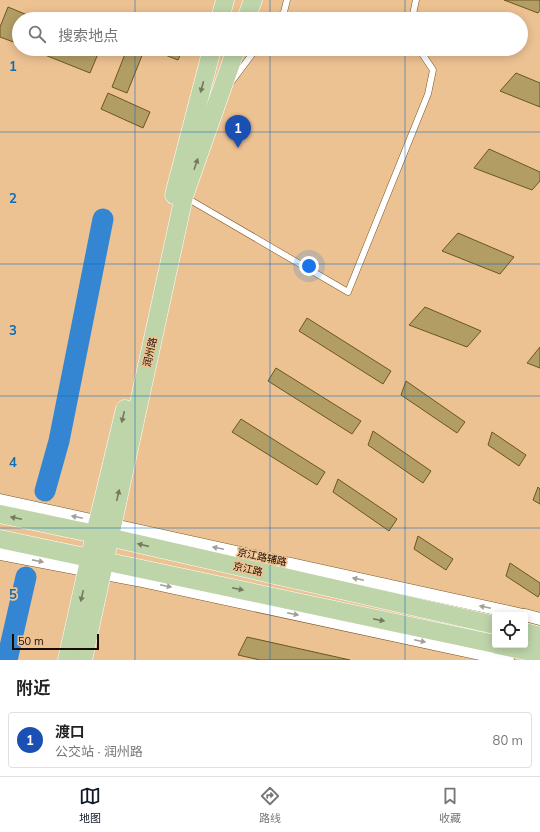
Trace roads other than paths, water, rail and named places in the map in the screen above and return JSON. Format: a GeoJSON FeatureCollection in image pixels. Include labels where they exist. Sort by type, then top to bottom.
{"type":"FeatureCollection","features":[{"type":"Feature","properties":{"kind":"main road"},"geometry":{"type":"LineString","coordinates":[[222,12],[225,0]]}},
{"type":"Feature","properties":{"kind":"main road"},"geometry":{"type":"LineString","coordinates":[[249,12],[253,0]]}},
{"type":"Feature","properties":{"kind":"main road","name":"润州路"},"geometry":{"type":"LineString","coordinates":[[82,660],[103,529],[210,56]]}},
{"type":"Feature","properties":{"kind":"main road","name":"润州路"},"geometry":{"type":"LineString","coordinates":[[180,194],[218,100],[234,56]]}},
{"type":"Feature","properties":{"kind":"main road","name":"京江路"},"geometry":{"type":"LineString","coordinates":[[0,514],[103,529],[492,624]]}},
{"type":"Feature","properties":{"kind":"main road"},"geometry":{"type":"LineString","coordinates":[[0,539],[96,566],[492,644]]}},
{"type":"Feature","properties":{"kind":"main road","name":"润州路"},"geometry":{"type":"LineString","coordinates":[[67,660],[96,566]]}},
{"type":"Feature","properties":{"kind":"main road"},"geometry":{"type":"LineString","coordinates":[[528,633],[540,636]]}},
{"type":"Feature","properties":{"kind":"main road"},"geometry":{"type":"LineString","coordinates":[[511,648],[540,654]]}},
{"type":"Feature","properties":{"kind":"street","name":"京江路辅路"},"geometry":{"type":"LineString","coordinates":[[0,500],[103,529],[509,612]]}},
{"type":"Feature","properties":{"kind":"street"},"geometry":{"type":"LineString","coordinates":[[0,554],[96,566],[508,660]]}},
{"type":"Feature","properties":{"kind":"street","name":"京江路辅路"},"geometry":{"type":"LineString","coordinates":[[528,616],[540,619]]}},
{"type":"Feature","properties":{"kind":"lane"},"geometry":{"type":"LineString","coordinates":[[284,12],[287,0]]}},
{"type":"Feature","properties":{"kind":"lane"},"geometry":{"type":"LineString","coordinates":[[413,12],[416,0]]}},
{"type":"Feature","properties":{"kind":"lane"},"geometry":{"type":"LineString","coordinates":[[218,100],[251,56]]}},
{"type":"Feature","properties":{"kind":"lane"},"geometry":{"type":"LineString","coordinates":[[180,194],[348,292],[428,94],[433,70],[424,56]]}},
{"type":"Feature","properties":{"kind":"waterway"},"geometry":{"type":"LineString","coordinates":[[45,491],[59,441],[103,219]]}},
{"type":"Feature","properties":{"kind":"waterway"},"geometry":{"type":"LineString","coordinates":[[7,660],[26,577]]}},
{"type":"Feature","properties":{"kind":"place","name":"渡口"},"geometry":{"type":"Point","coordinates":[238,148]}}]}
